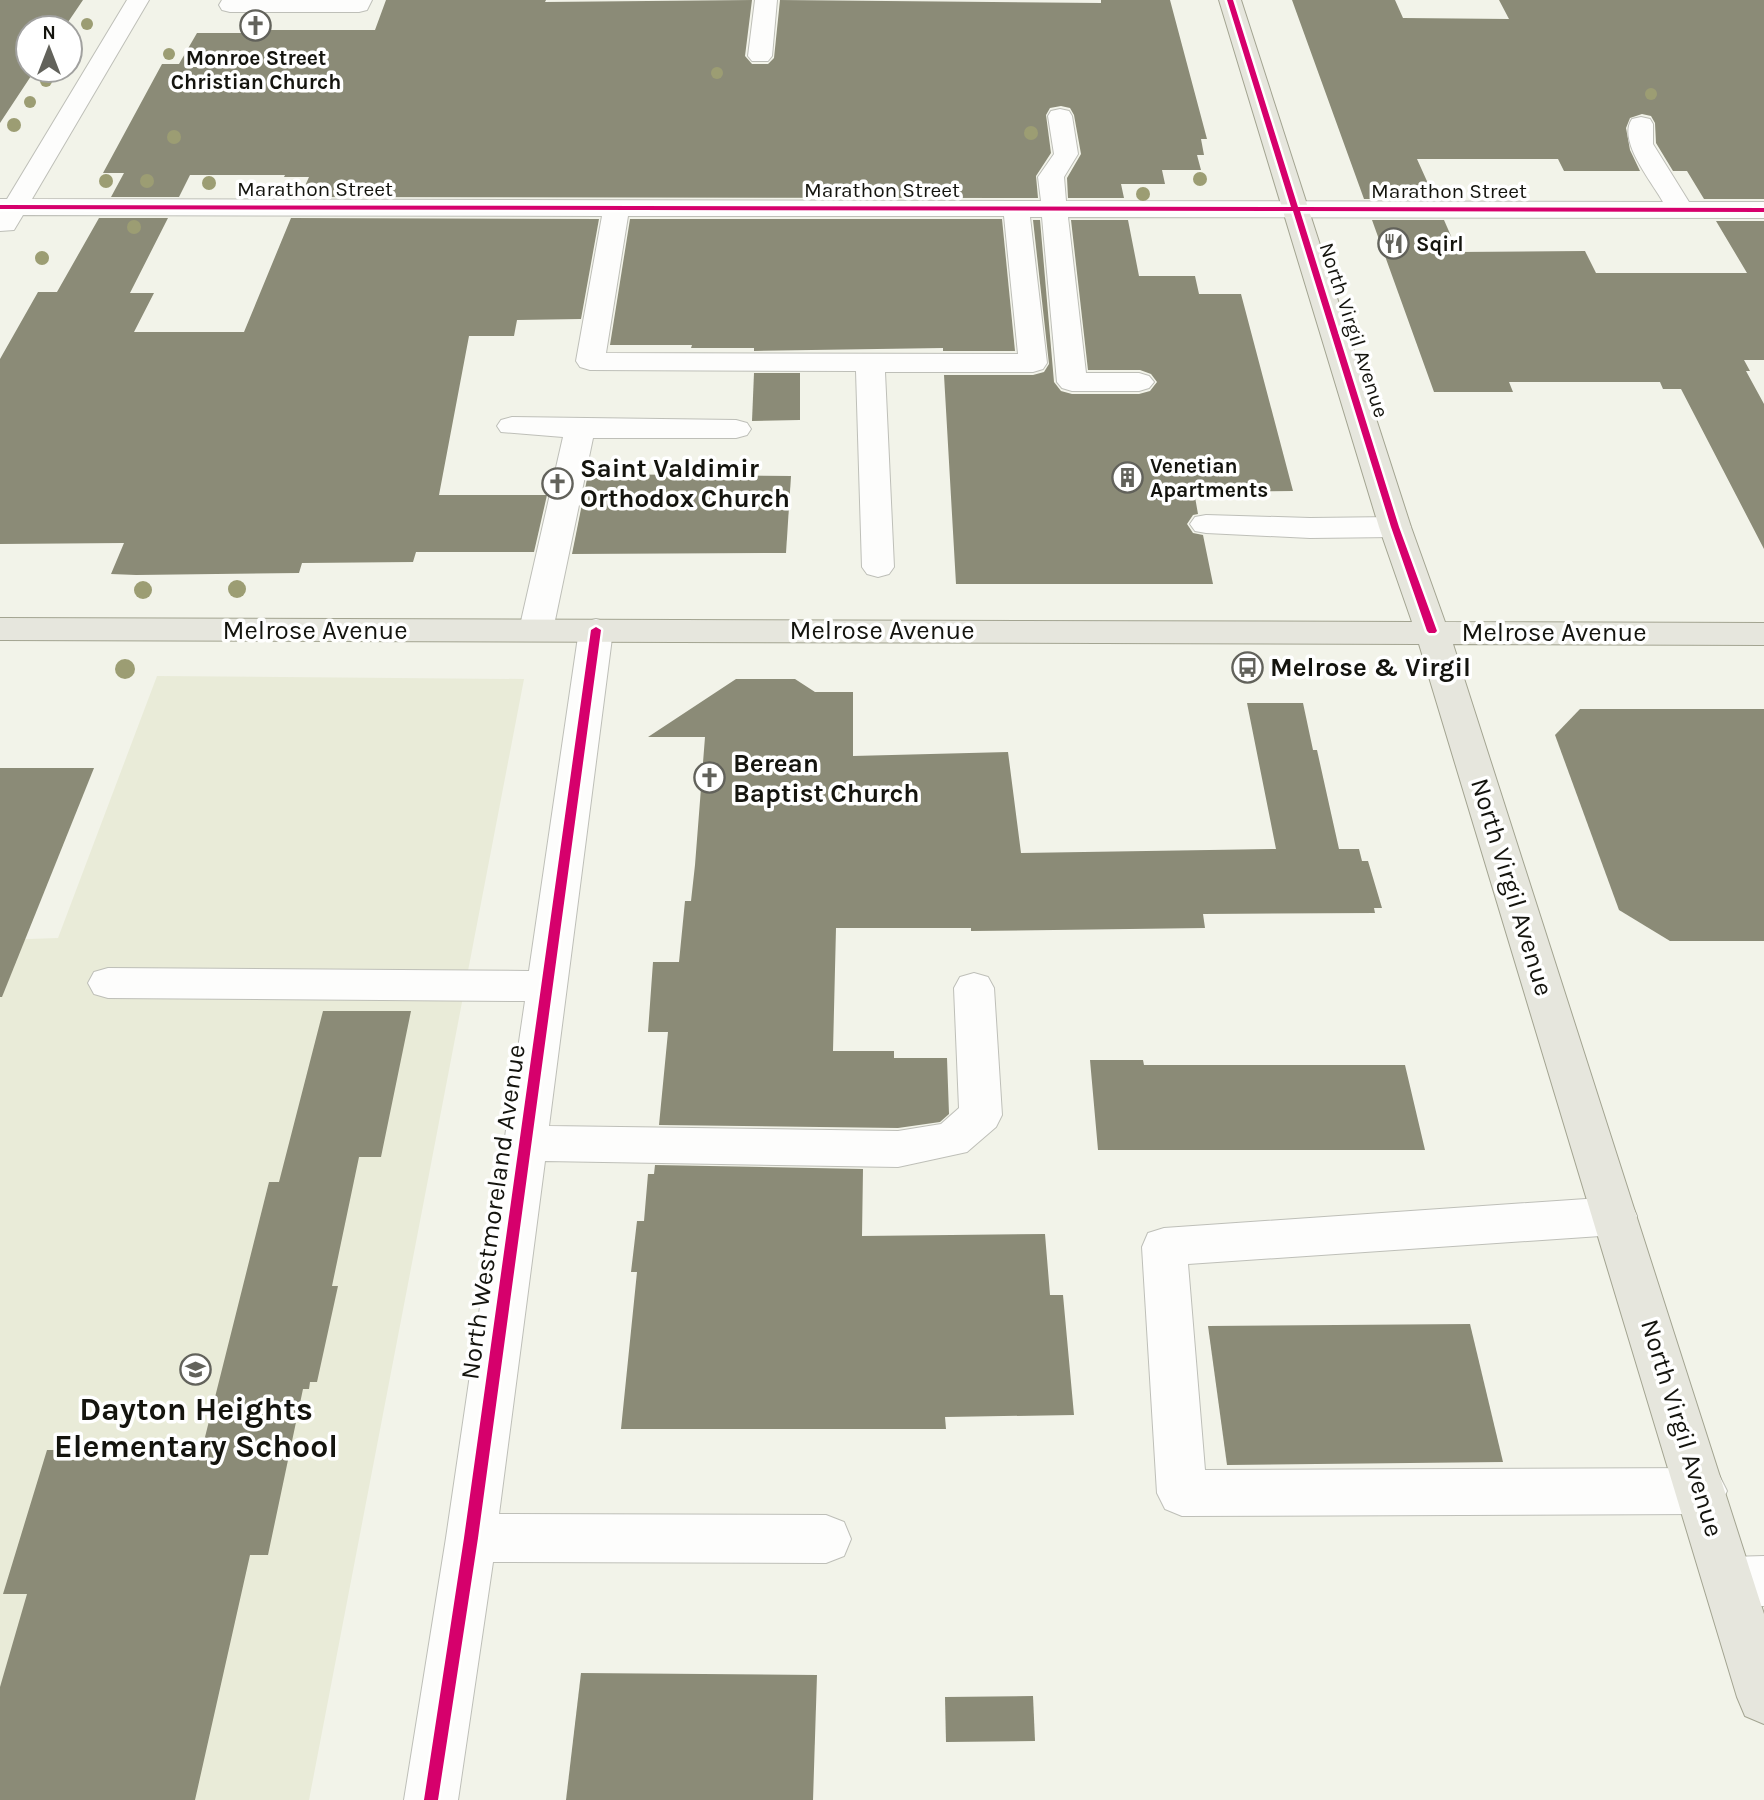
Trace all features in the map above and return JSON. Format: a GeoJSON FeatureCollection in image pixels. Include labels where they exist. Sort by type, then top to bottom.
{"type":"FeatureCollection","features":[{"type":"Feature","properties":{"kind":"main road","name":"North Virgil Avenue"},"geometry":{"type":"LineString","coordinates":[[1230,0],[1395,527],[1432,631],[1702,1491],[1747,1581],[1764,1697]]}},
{"type":"Feature","properties":{"kind":"main road","name":"Melrose Avenue"},"geometry":{"type":"LineString","coordinates":[[0,629],[1764,634]]}},
{"type":"Feature","properties":{"kind":"street"},"geometry":{"type":"LineString","coordinates":[[0,232],[7,207],[138,0]]}},
{"type":"Feature","properties":{"kind":"street"},"geometry":{"type":"LineString","coordinates":[[233,0],[230,5],[359,5],[361,0]]}},
{"type":"Feature","properties":{"kind":"street"},"geometry":{"type":"LineString","coordinates":[[760,56],[766,0]]}},
{"type":"Feature","properties":{"kind":"street"},"geometry":{"type":"LineString","coordinates":[[1060,116],[1066,155],[1051,177],[1072,382],[1139,382]]}},
{"type":"Feature","properties":{"kind":"street"},"geometry":{"type":"LineString","coordinates":[[1641,124],[1641,144],[1681,210]]}},
{"type":"Feature","properties":{"kind":"street","name":"Marathon Street"},"geometry":{"type":"LineString","coordinates":[[7,207],[1764,210]]}},
{"type":"Feature","properties":{"kind":"street"},"geometry":{"type":"LineString","coordinates":[[615,209],[614,229],[590,361],[1033,363],[1016,209]]}},
{"type":"Feature","properties":{"kind":"street"},"geometry":{"type":"LineString","coordinates":[[870,363],[878,567]]}},
{"type":"Feature","properties":{"kind":"street"},"geometry":{"type":"LineString","coordinates":[[512,426],[736,429]]}},
{"type":"Feature","properties":{"kind":"street"},"geometry":{"type":"LineString","coordinates":[[536,630],[580,429]]}},
{"type":"Feature","properties":{"kind":"street"},"geometry":{"type":"LineString","coordinates":[[1206,524],[1310,528],[1395,527]]}},
{"type":"Feature","properties":{"kind":"street","name":"North Westmoreland Avenue"},"geometry":{"type":"LineString","coordinates":[[431,1800],[471,1538],[596,630]]}},
{"type":"Feature","properties":{"kind":"street"},"geometry":{"type":"LineString","coordinates":[[108,983],[547,986]]}},
{"type":"Feature","properties":{"kind":"street"},"geometry":{"type":"LineString","coordinates":[[525,1144],[614,1143],[898,1149],[952,1140],[981,1115],[974,988]]}},
{"type":"Feature","properties":{"kind":"street"},"geometry":{"type":"LineString","coordinates":[[1615,1216],[1164,1247],[1182,1493],[1702,1491]]}},
{"type":"Feature","properties":{"kind":"street"},"geometry":{"type":"LineString","coordinates":[[471,1538],[827,1539]]}},
{"type":"Feature","properties":{"kind":"shaded area","name":"Dayton Heights Elementary School"},"geometry":{"type":"Polygon","coordinates":[[[157,676],[524,679],[309,1800],[0,1800],[0,940],[58,938],[157,676]]]}},
{"type":"Feature","properties":{"kind":"building"},"geometry":{"type":"Polygon","coordinates":[[[0,0],[83,0],[74,14],[14,14],[14,84],[26,84],[0,123],[0,0]]]}},
{"type":"Feature","properties":{"kind":"building"},"geometry":{"type":"Polygon","coordinates":[[[386,0],[752,0],[745,56],[752,64],[768,64],[774,58],[780,0],[1101,3],[1101,0],[1170,0],[1207,139],[1201,139],[1204,155],[1197,155],[1201,170],[1162,170],[1165,184],[1121,184],[1124,198],[1068,198],[1067,178],[1081,154],[1074,115],[1070,108],[1061,106],[1050,108],[1046,115],[1051,153],[1036,176],[1038,198],[300,197],[309,177],[284,177],[285,175],[190,175],[179,197],[111,197],[124,173],[103,173],[162,64],[179,64],[197,33],[375,30],[386,0]]]}},
{"type":"Feature","properties":{"kind":"building"},"geometry":{"type":"Polygon","coordinates":[[[1292,0],[1395,0],[1403,18],[1509,19],[1499,0],[1764,0],[1764,199],[1704,199],[1687,171],[1673,171],[1656,143],[1655,123],[1651,116],[1642,114],[1630,118],[1626,128],[1630,150],[1640,171],[1564,171],[1558,159],[1417,159],[1435,199],[1364,199],[1292,0]]]}},
{"type":"Feature","properties":{"kind":"building"},"geometry":{"type":"Polygon","coordinates":[[[99,218],[168,218],[130,293],[154,293],[134,332],[244,332],[291,218],[599,219],[581,319],[517,320],[514,336],[469,336],[439,495],[547,495],[534,552],[416,552],[413,562],[302,563],[299,573],[136,575],[111,574],[124,543],[0,544],[0,359],[38,292],[57,292],[99,218]]]}},
{"type":"Feature","properties":{"kind":"building"},"geometry":{"type":"Polygon","coordinates":[[[630,219],[1002,219],[1015,351],[943,351],[943,348],[754,351],[754,348],[691,348],[692,345],[610,345],[630,219]]]}},
{"type":"Feature","properties":{"kind":"building"},"geometry":{"type":"Polygon","coordinates":[[[1033,220],[1040,220],[1054,382],[1061,391],[1072,394],[1139,394],[1150,391],[1157,382],[1151,374],[1140,370],[1088,370],[1071,220],[1128,220],[1139,276],[1195,276],[1199,294],[1241,294],[1293,491],[1223,492],[1224,496],[1195,497],[1198,514],[1193,515],[1187,524],[1193,533],[1203,535],[1213,584],[956,584],[944,375],[1033,375],[1044,372],[1049,364],[1033,220]]]}},
{"type":"Feature","properties":{"kind":"building"},"geometry":{"type":"Polygon","coordinates":[[[1372,220],[1444,220],[1458,252],[1585,251],[1596,273],[1747,273],[1716,221],[1764,221],[1764,360],[1744,360],[1750,371],[1746,371],[1764,404],[1764,549],[1681,389],[1663,389],[1660,382],[1509,382],[1513,392],[1434,392],[1372,220]]]}},
{"type":"Feature","properties":{"kind":"building"},"geometry":{"type":"Polygon","coordinates":[[[754,373],[800,373],[800,420],[752,421],[754,373]]]}},
{"type":"Feature","properties":{"kind":"building"},"geometry":{"type":"Polygon","coordinates":[[[588,474],[791,476],[786,553],[572,554],[588,474]]]}},
{"type":"Feature","properties":{"kind":"building"},"geometry":{"type":"Polygon","coordinates":[[[736,679],[795,679],[815,692],[853,692],[853,756],[1008,752],[1021,853],[1276,849],[1247,703],[1303,703],[1313,750],[1317,750],[1339,849],[1359,849],[1362,861],[1368,861],[1382,908],[1374,908],[1375,913],[1203,914],[1205,928],[971,931],[971,928],[836,928],[833,1051],[894,1051],[894,1058],[947,1058],[949,1114],[940,1122],[898,1128],[659,1125],[668,1032],[648,1032],[653,962],[679,962],[685,901],[691,901],[705,737],[648,737],[736,679]]]}},
{"type":"Feature","properties":{"kind":"building"},"geometry":{"type":"Polygon","coordinates":[[[1580,709],[1764,709],[1764,941],[1670,941],[1619,910],[1555,735],[1580,709]]]}},
{"type":"Feature","properties":{"kind":"building"},"geometry":{"type":"Polygon","coordinates":[[[0,768],[94,768],[2,997],[0,997],[0,768]]]}},
{"type":"Feature","properties":{"kind":"building"},"geometry":{"type":"Polygon","coordinates":[[[323,1011],[411,1011],[381,1157],[359,1157],[332,1286],[338,1286],[317,1382],[310,1382],[309,1389],[303,1389],[268,1555],[250,1555],[195,1800],[0,1800],[0,1687],[27,1594],[3,1594],[47,1450],[202,1449],[269,1182],[279,1182],[323,1011]]]}},
{"type":"Feature","properties":{"kind":"building"},"geometry":{"type":"Polygon","coordinates":[[[1090,1060],[1143,1060],[1144,1065],[1405,1065],[1425,1150],[1098,1150],[1090,1060]]]}},
{"type":"Feature","properties":{"kind":"building"},"geometry":{"type":"Polygon","coordinates":[[[655,1165],[863,1169],[862,1236],[1045,1234],[1050,1295],[1063,1295],[1074,1415],[945,1417],[946,1429],[621,1429],[637,1272],[631,1272],[637,1221],[644,1221],[648,1174],[654,1174],[655,1165]]]}},
{"type":"Feature","properties":{"kind":"building"},"geometry":{"type":"Polygon","coordinates":[[[1470,1324],[1503,1462],[1227,1465],[1208,1326],[1470,1324]]]}},
{"type":"Feature","properties":{"kind":"building"},"geometry":{"type":"Polygon","coordinates":[[[581,1673],[817,1675],[813,1800],[566,1800],[581,1673]]]}},
{"type":"Feature","properties":{"kind":"building"},"geometry":{"type":"Polygon","coordinates":[[[1033,1696],[1035,1741],[946,1742],[945,1697],[1033,1696]]]}},
{"type":"Feature","properties":{"kind":"cycle path"},"geometry":{"type":"LineString","coordinates":[[1230,0],[1395,527],[1432,631]]}},
{"type":"Feature","properties":{"kind":"cycle path"},"geometry":{"type":"LineString","coordinates":[[0,207],[1764,210]]}},
{"type":"Feature","properties":{"kind":"cycle path"},"geometry":{"type":"LineString","coordinates":[[431,1800],[471,1538],[596,630]]}},
{"type":"Feature","properties":{"kind":"place","name":"Monroe Street Christian Church"},"geometry":{"type":"Point","coordinates":[256,26]}},
{"type":"Feature","properties":{"kind":"place","name":"Sqirl"},"geometry":{"type":"Point","coordinates":[1393,244]}},
{"type":"Feature","properties":{"kind":"place","name":"Venetian Apartments"},"geometry":{"type":"Point","coordinates":[1127,478]}},
{"type":"Feature","properties":{"kind":"place","name":"Saint Valdimir Orthodox Church"},"geometry":{"type":"Point","coordinates":[557,483]}},
{"type":"Feature","properties":{"kind":"place","name":"Melrose & Virgil"},"geometry":{"type":"Point","coordinates":[1247,667]}},
{"type":"Feature","properties":{"kind":"place","name":"Berean Baptist Church"},"geometry":{"type":"Point","coordinates":[710,778]}},
{"type":"Feature","properties":{"kind":"place","name":"Dayton Heights Elementary School"},"geometry":{"type":"Point","coordinates":[196,1370]}}]}
